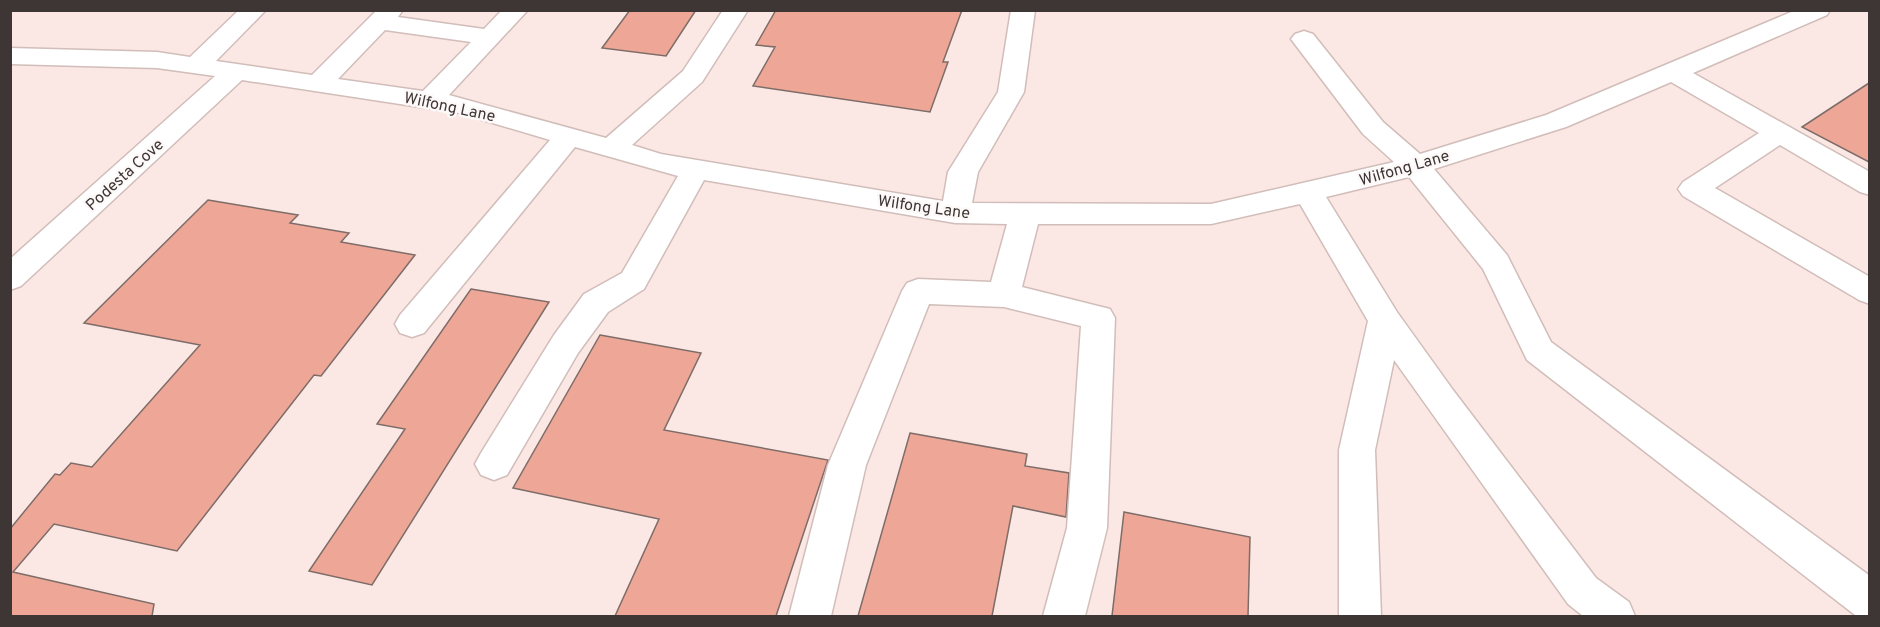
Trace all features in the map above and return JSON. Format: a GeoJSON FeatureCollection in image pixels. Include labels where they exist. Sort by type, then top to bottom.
{"type":"FeatureCollection","features":[{"type":"Feature","properties":{"kind":"street"},"geometry":{"type":"LineString","coordinates":[[197,65],[254,10]]}},
{"type":"Feature","properties":{"kind":"street"},"geometry":{"type":"LineString","coordinates":[[429,100],[516,10]]}},
{"type":"Feature","properties":{"kind":"street"},"geometry":{"type":"LineString","coordinates":[[612,148],[693,76],[736,10]]}},
{"type":"Feature","properties":{"kind":"street"},"geometry":{"type":"LineString","coordinates":[[955,213],[963,172],[1011,92],[1023,10]]}},
{"type":"Feature","properties":{"kind":"street","name":"Wilfong Lane"},"geometry":{"type":"LineString","coordinates":[[10,56],[157,60],[238,70],[462,105],[660,163],[955,213],[1211,214],[1415,165],[1556,121],[1818,10]]}},
{"type":"Feature","properties":{"kind":"street"},"geometry":{"type":"LineString","coordinates":[[319,83],[385,16],[490,37]]}},
{"type":"Feature","properties":{"kind":"street"},"geometry":{"type":"LineString","coordinates":[[1304,39],[1373,128],[1415,165],[1496,263],[1539,351],[1869,601]]}},
{"type":"Feature","properties":{"kind":"street","name":"Podesta Cove"},"geometry":{"type":"LineString","coordinates":[[10,278],[238,70]]}},
{"type":"Feature","properties":{"kind":"street"},"geometry":{"type":"LineString","coordinates":[[1673,72],[1869,185]]}},
{"type":"Feature","properties":{"kind":"street"},"geometry":{"type":"LineString","coordinates":[[1779,134],[1692,189],[1869,292]]}},
{"type":"Feature","properties":{"kind":"street"},"geometry":{"type":"LineString","coordinates":[[412,324],[568,136]]}},
{"type":"Feature","properties":{"kind":"street"},"geometry":{"type":"LineString","coordinates":[[494,464],[566,344],[596,303],[633,281],[696,169]]}},
{"type":"Feature","properties":{"kind":"street"},"geometry":{"type":"LineString","coordinates":[[1308,192],[1385,321],[1440,400],[1582,591],[1614,616]]}},
{"type":"Feature","properties":{"kind":"street"},"geometry":{"type":"LineString","coordinates":[[1004,295],[1024,214]]}},
{"type":"Feature","properties":{"kind":"street"},"geometry":{"type":"LineString","coordinates":[[810,616],[847,465],[918,291],[1004,295],[1098,318],[1087,528],[1064,616]]}},
{"type":"Feature","properties":{"kind":"street"},"geometry":{"type":"LineString","coordinates":[[1360,616],[1357,450],[1385,321]]}},
{"type":"Feature","properties":{"kind":"building"},"geometry":{"type":"Polygon","coordinates":[[[630,10],[696,10],[666,56],[602,48],[630,10]]]}},
{"type":"Feature","properties":{"kind":"building"},"geometry":{"type":"Polygon","coordinates":[[[776,10],[962,10],[943,62],[948,62],[930,112],[753,86],[775,47],[756,45],[776,10]]]}},
{"type":"Feature","properties":{"kind":"building"},"geometry":{"type":"Polygon","coordinates":[[[1869,83],[1869,162],[1802,127],[1869,83]]]}},
{"type":"Feature","properties":{"kind":"building"},"geometry":{"type":"Polygon","coordinates":[[[208,200],[298,215],[290,223],[349,233],[341,242],[415,255],[321,376],[314,375],[177,551],[54,524],[13,572],[154,604],[152,616],[10,616],[10,529],[55,474],[60,475],[71,463],[92,467],[200,345],[84,323],[208,200]]]}},
{"type":"Feature","properties":{"kind":"building"},"geometry":{"type":"Polygon","coordinates":[[[471,289],[549,302],[372,585],[309,571],[405,429],[377,424],[471,289]]]}},
{"type":"Feature","properties":{"kind":"building"},"geometry":{"type":"Polygon","coordinates":[[[600,335],[701,353],[664,430],[828,460],[776,616],[615,616],[659,519],[513,488],[600,335]]]}},
{"type":"Feature","properties":{"kind":"building"},"geometry":{"type":"Polygon","coordinates":[[[910,433],[1027,454],[1025,466],[1069,473],[1066,517],[1013,506],[992,616],[858,616],[910,433]]]}},
{"type":"Feature","properties":{"kind":"building"},"geometry":{"type":"Polygon","coordinates":[[[1124,512],[1250,537],[1248,616],[1112,616],[1124,512]]]}}]}
